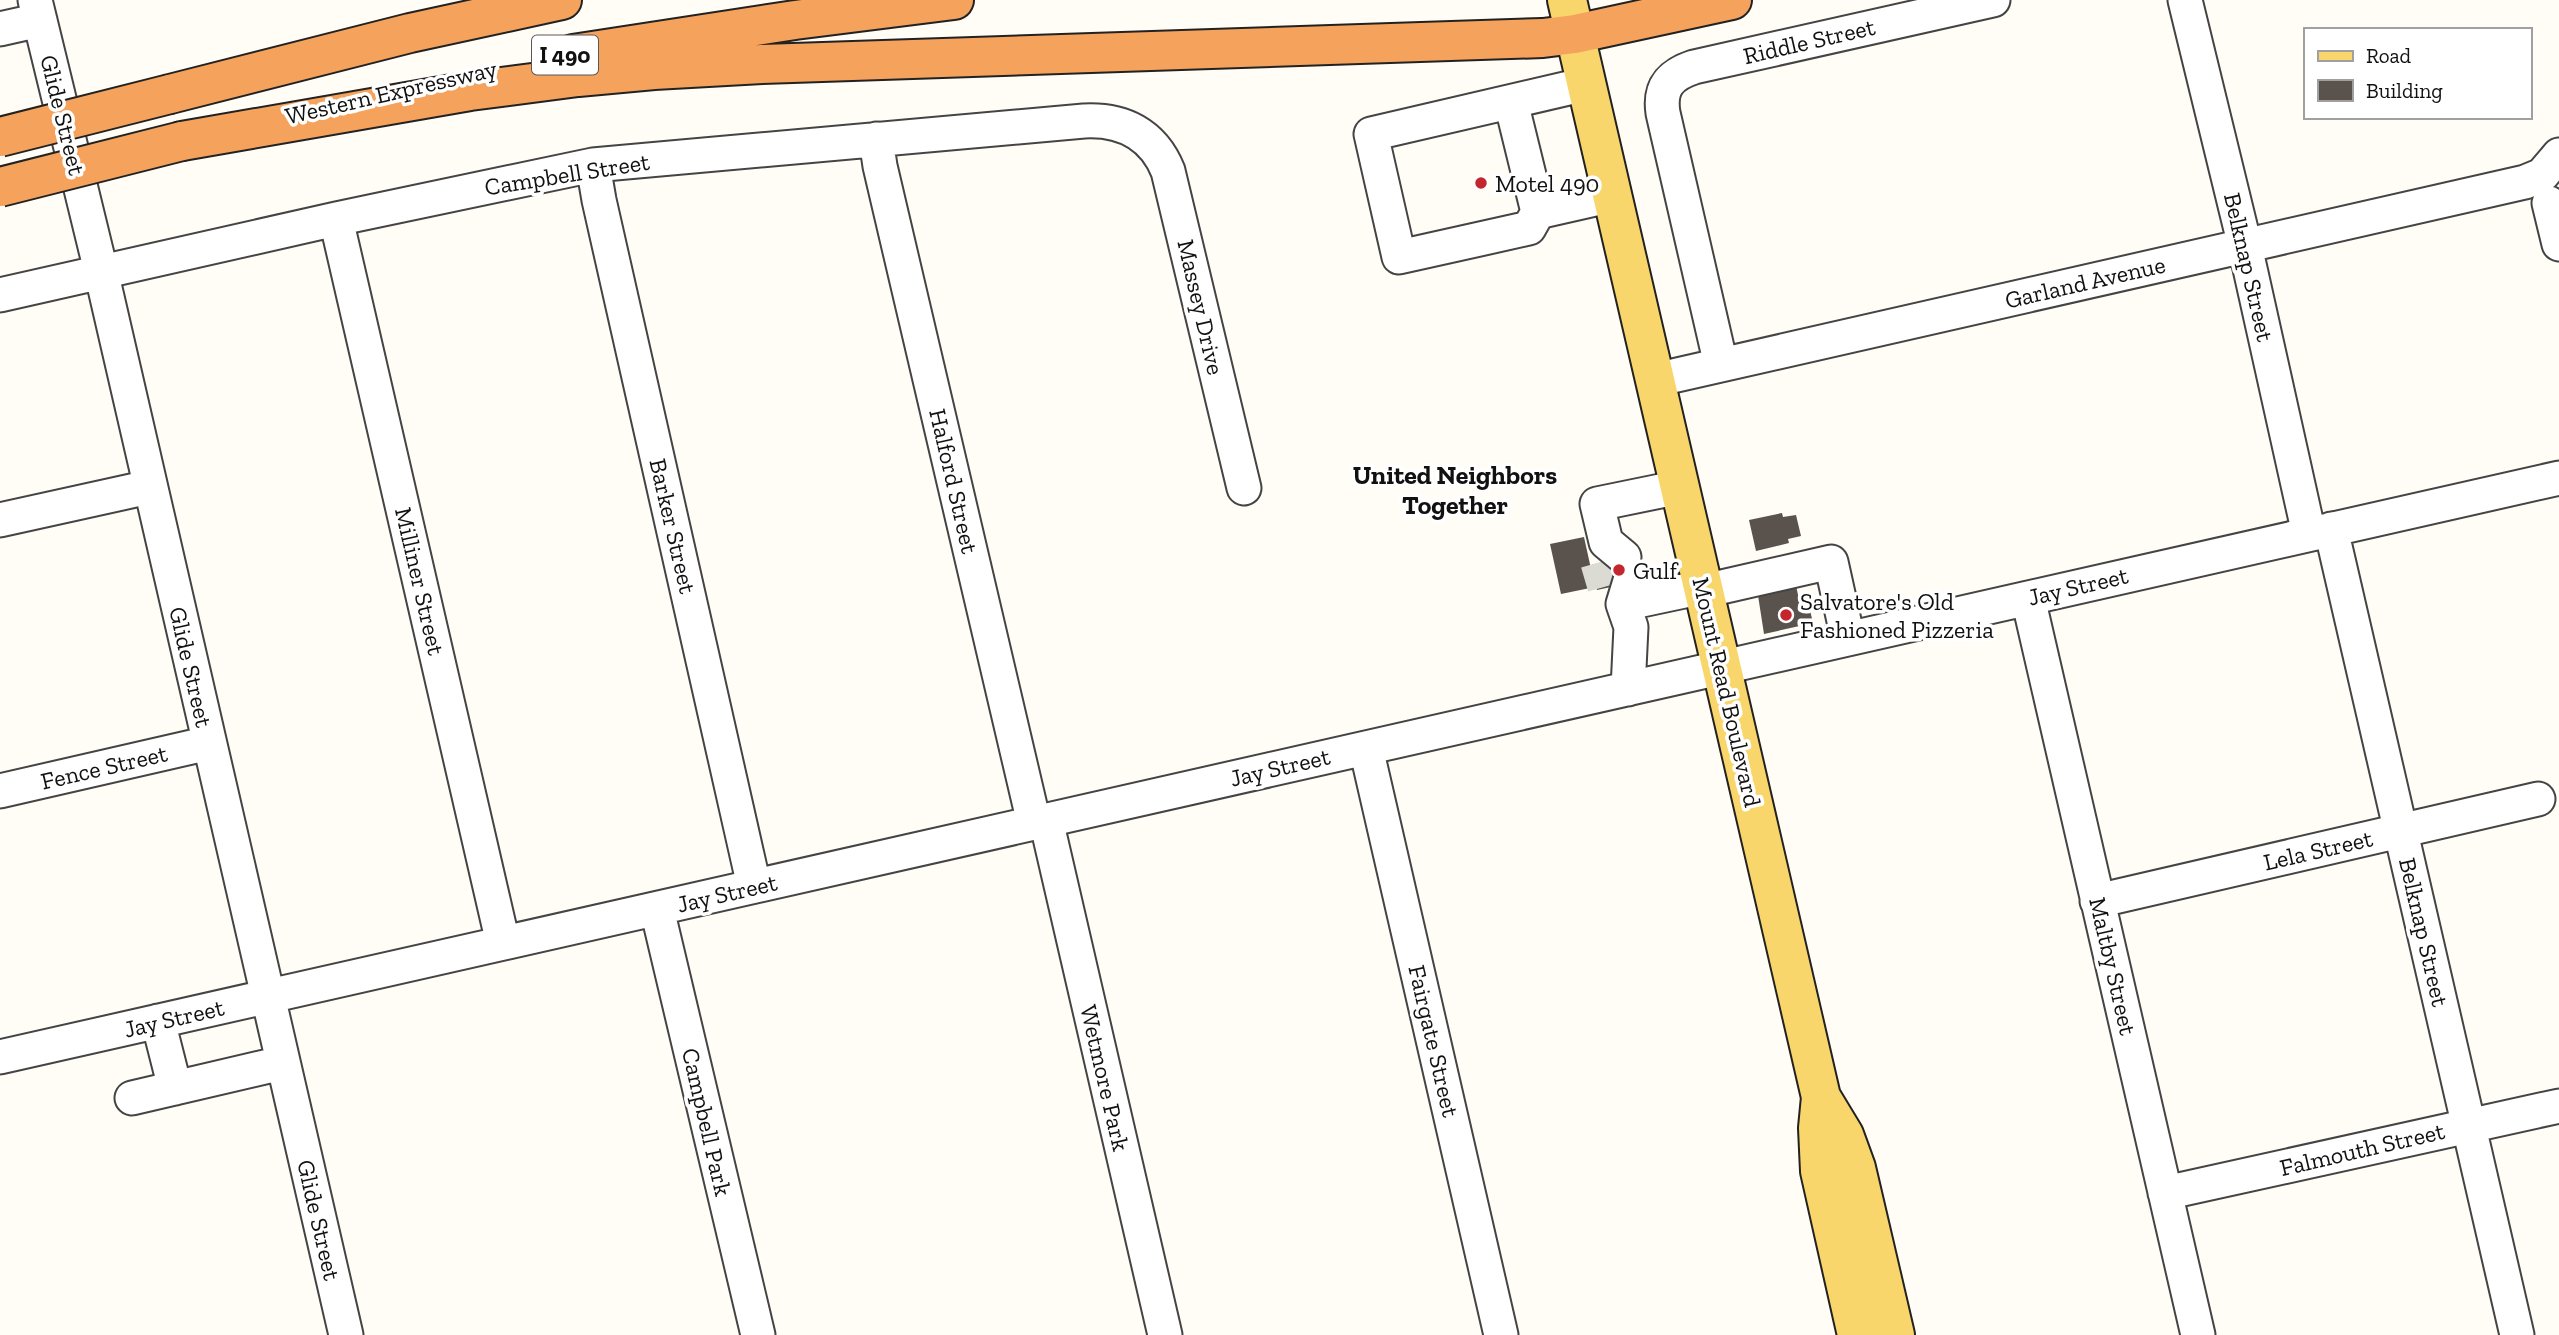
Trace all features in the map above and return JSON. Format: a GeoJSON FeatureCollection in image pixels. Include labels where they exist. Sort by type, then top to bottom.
{"type":"FeatureCollection","features":[{"type":"Feature","properties":{"kind":"highway"},"geometry":{"type":"LineString","coordinates":[[170,93],[448,0]]}},
{"type":"Feature","properties":{"kind":"highway","name":"Western Expressway"},"geometry":{"type":"LineString","coordinates":[[0,137],[411,33],[562,0]]}},
{"type":"Feature","properties":{"kind":"highway","name":"Western Expressway"},"geometry":{"type":"LineString","coordinates":[[0,187],[388,91],[573,54],[795,20],[954,0]]}},
{"type":"Feature","properties":{"kind":"highway"},"geometry":{"type":"LineString","coordinates":[[182,141],[430,97],[629,72],[762,64],[1527,39],[1571,17],[1732,0]]}},
{"type":"Feature","properties":{"kind":"main road","name":"Mount Read Boulevard"},"geometry":{"type":"LineString","coordinates":[[1571,17],[1821,1097],[1818,1128],[1820,1171],[1857,1335]]}},
{"type":"Feature","properties":{"kind":"main road","name":"Mount Read Boulevard"},"geometry":{"type":"LineString","coordinates":[[1821,1097],[1836,1119],[1850,1151],[1895,1335]]}},
{"type":"Feature","properties":{"kind":"street","name":"Riddle Street"},"geometry":{"type":"LineString","coordinates":[[1721,365],[1663,113],[1661,95],[1668,81],[1679,72],[1694,67],[1993,0]]}},
{"type":"Feature","properties":{"kind":"street","name":"Belknap Street"},"geometry":{"type":"LineString","coordinates":[[2185,0],[2245,246],[2401,831],[2517,1335]]}},
{"type":"Feature","properties":{"kind":"street"},"geometry":{"type":"LineString","coordinates":[[0,29],[37,10]]}},
{"type":"Feature","properties":{"kind":"street","name":"Glide Street"},"geometry":{"type":"LineString","coordinates":[[37,10],[101,271],[346,1335]]}},
{"type":"Feature","properties":{"kind":"street"},"geometry":{"type":"LineString","coordinates":[[1586,83],[1371,134],[1399,257],[1528,228],[1538,212],[1613,195]]}},
{"type":"Feature","properties":{"kind":"street"},"geometry":{"type":"LineString","coordinates":[[1511,102],[1538,212]]}},
{"type":"Feature","properties":{"kind":"street","name":"Campbell Street"},"geometry":{"type":"LineString","coordinates":[[0,295],[336,219],[593,165],[1095,121],[1124,126],[1141,134]]}},
{"type":"Feature","properties":{"kind":"street","name":"Massey Drive"},"geometry":{"type":"LineString","coordinates":[[1141,134],[1160,155],[1172,184],[1244,488]]}},
{"type":"Feature","properties":{"kind":"street","name":"Halford Street"},"geometry":{"type":"LineString","coordinates":[[876,139],[880,166],[1040,822]]}},
{"type":"Feature","properties":{"kind":"street"},"geometry":{"type":"LineString","coordinates":[[2559,155],[2550,167],[2539,195],[2559,244]]}},
{"type":"Feature","properties":{"kind":"street","name":"Barker Street"},"geometry":{"type":"LineString","coordinates":[[593,165],[754,887]]}},
{"type":"Feature","properties":{"kind":"street","name":"Garland Avenue"},"geometry":{"type":"LineString","coordinates":[[1655,380],[2245,246],[2539,195]]}},
{"type":"Feature","properties":{"kind":"street","name":"Milliner Street"},"geometry":{"type":"LineString","coordinates":[[336,219],[503,943]]}},
{"type":"Feature","properties":{"kind":"street","name":"Jay Street"},"geometry":{"type":"LineString","coordinates":[[0,1057],[2559,478]]}},
{"type":"Feature","properties":{"kind":"street"},"geometry":{"type":"LineString","coordinates":[[0,520],[149,486]]}},
{"type":"Feature","properties":{"kind":"street"},"geometry":{"type":"LineString","coordinates":[[1628,689],[1630,627],[1597,504],[1680,487]]}},
{"type":"Feature","properties":{"kind":"street"},"geometry":{"type":"LineString","coordinates":[[1614,572],[1703,589],[1831,562],[1848,639]]}},
{"type":"Feature","properties":{"kind":"street","name":"Maltby Street"},"geometry":{"type":"LineString","coordinates":[[2028,598],[2198,1335]]}},
{"type":"Feature","properties":{"kind":"street","name":"Fence Street"},"geometry":{"type":"LineString","coordinates":[[0,791],[209,743]]}},
{"type":"Feature","properties":{"kind":"street","name":"Fairgate Street"},"geometry":{"type":"LineString","coordinates":[[1366,748],[1501,1335]]}},
{"type":"Feature","properties":{"kind":"street","name":"Lela Street"},"geometry":{"type":"LineString","coordinates":[[2098,901],[2538,799]]}},
{"type":"Feature","properties":{"kind":"street","name":"Wetmore Park"},"geometry":{"type":"LineString","coordinates":[[1040,822],[1165,1335]]}},
{"type":"Feature","properties":{"kind":"street","name":"Campbell Park"},"geometry":{"type":"LineString","coordinates":[[657,909],[758,1335]]}},
{"type":"Feature","properties":{"kind":"street"},"geometry":{"type":"LineString","coordinates":[[158,1021],[175,1088]]}},
{"type":"Feature","properties":{"kind":"street"},"geometry":{"type":"LineString","coordinates":[[132,1098],[282,1063]]}},
{"type":"Feature","properties":{"kind":"street","name":"Falmouth Street"},"geometry":{"type":"LineString","coordinates":[[2165,1194],[2559,1106]]}},
{"type":"Feature","properties":{"kind":"building"},"geometry":{"type":"Polygon","coordinates":[[[1782,513],[1783,517],[1796,515],[1801,536],[1788,539],[1789,543],[1756,551],[1749,520],[1782,513]]]}},
{"type":"Feature","properties":{"kind":"building"},"geometry":{"type":"Polygon","coordinates":[[[1584,537],[1595,587],[1561,594],[1550,544],[1584,537]]]}},
{"type":"Feature","properties":{"kind":"building"},"geometry":{"type":"Polygon","coordinates":[[[1633,556],[1639,581],[1597,590],[1591,565],[1633,556]]]}},
{"type":"Feature","properties":{"kind":"building","name":"Salvatore's Old Fashioned Pizzeria"},"geometry":{"type":"Polygon","coordinates":[[[1795,581],[1800,604],[1808,602],[1813,623],[1764,634],[1757,589],[1795,581]]]}},
{"type":"Feature","properties":{"kind":"tunnel"},"geometry":{"type":"LineString","coordinates":[[1597,563],[1604,587]]}},
{"type":"Feature","properties":{"kind":"place","name":"Motel 490"},"geometry":{"type":"Point","coordinates":[1481,183]}},
{"type":"Feature","properties":{"kind":"place","name":"Gulf"},"geometry":{"type":"Point","coordinates":[1619,570]}},
{"type":"Feature","properties":{"kind":"place","name":"Salvatore's Old Fashioned Pizzeria"},"geometry":{"type":"Point","coordinates":[1786,615]}},
{"type":"Feature","properties":{"kind":"district","name":"United Neighbors Together"},"geometry":{"type":"Point","coordinates":[1455,490]}}]}
